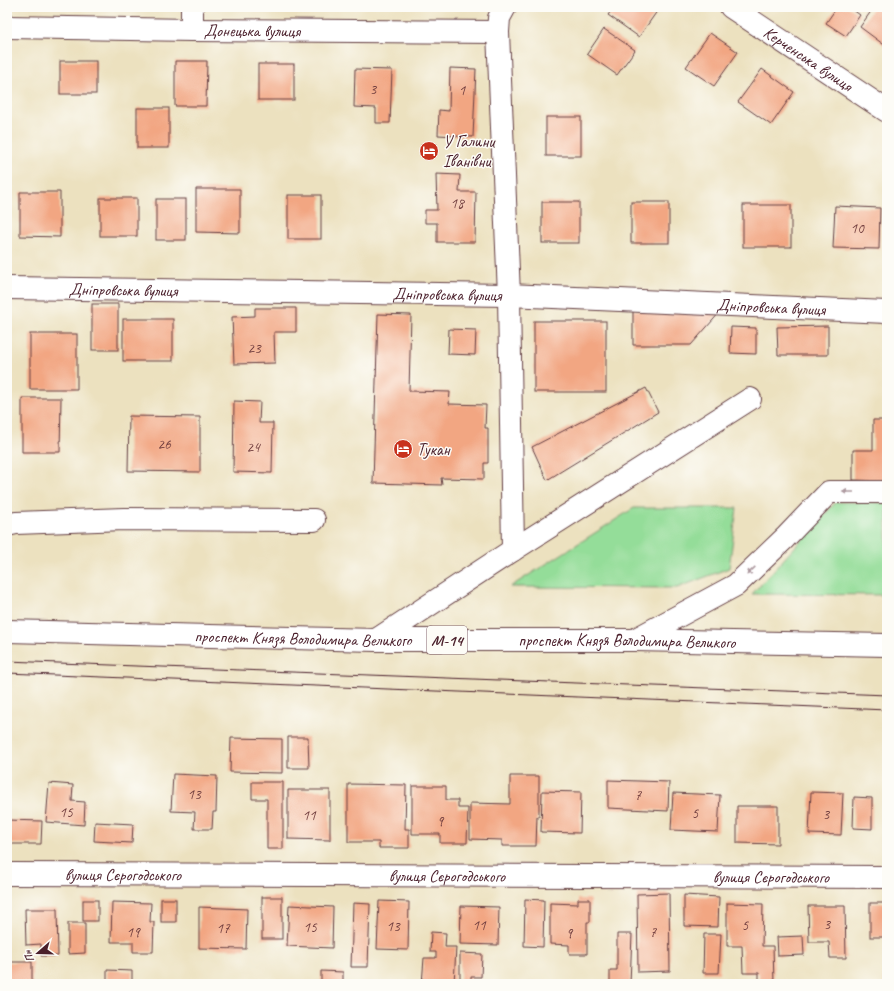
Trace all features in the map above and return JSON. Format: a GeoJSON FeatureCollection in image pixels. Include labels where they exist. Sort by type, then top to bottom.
{"type":"FeatureCollection","features":[{"type":"Feature","properties":{"kind":"street"},"geometry":{"type":"LineString","coordinates":[[192,7],[192,30]]}},
{"type":"Feature","properties":{"kind":"street"},"geometry":{"type":"LineString","coordinates":[[505,7],[499,18],[498,32],[509,295],[513,550]]}},
{"type":"Feature","properties":{"kind":"street","name":"Керченська вулиця"},"geometry":{"type":"LineString","coordinates":[[731,7],[887,111]]}},
{"type":"Feature","properties":{"kind":"street","name":"Донецька вулиця"},"geometry":{"type":"LineString","coordinates":[[7,27],[498,32]]}},
{"type":"Feature","properties":{"kind":"street","name":"Дніпровська вулиця"},"geometry":{"type":"LineString","coordinates":[[7,288],[509,295],[887,312]]}},
{"type":"Feature","properties":{"kind":"street"},"geometry":{"type":"LineString","coordinates":[[376,640],[513,550],[750,399]]}},
{"type":"Feature","properties":{"kind":"street"},"geometry":{"type":"LineString","coordinates":[[634,640],[736,585],[785,538],[829,492],[887,492]]}},
{"type":"Feature","properties":{"kind":"street"},"geometry":{"type":"LineString","coordinates":[[7,525],[16,523],[124,519],[314,520]]}},
{"type":"Feature","properties":{"kind":"street","name":"проспект Князя Володимира Великого"},"geometry":{"type":"LineString","coordinates":[[7,632],[376,640],[634,640],[887,645]]}},
{"type":"Feature","properties":{"kind":"street","name":"вулиця Сєрогодського"},"geometry":{"type":"LineString","coordinates":[[7,874],[887,877]]}},
{"type":"Feature","properties":{"kind":"green space"},"geometry":{"type":"Polygon","coordinates":[[[836,502],[887,503],[887,595],[752,594],[836,502]]]}},
{"type":"Feature","properties":{"kind":"green space"},"geometry":{"type":"Polygon","coordinates":[[[634,508],[737,508],[729,568],[677,588],[510,587],[634,508]]]}},
{"type":"Feature","properties":{"kind":"building"},"geometry":{"type":"Polygon","coordinates":[[[614,7],[660,7],[639,37],[608,15],[614,7]]]}},
{"type":"Feature","properties":{"kind":"building"},"geometry":{"type":"Polygon","coordinates":[[[837,7],[849,7],[860,15],[846,36],[826,23],[837,7]]]}},
{"type":"Feature","properties":{"kind":"building"},"geometry":{"type":"Polygon","coordinates":[[[874,7],[887,7],[887,47],[860,27],[874,7]]]}},
{"type":"Feature","properties":{"kind":"building"},"geometry":{"type":"Polygon","coordinates":[[[604,29],[635,50],[617,75],[587,54],[604,29]]]}},
{"type":"Feature","properties":{"kind":"building"},"geometry":{"type":"Polygon","coordinates":[[[710,33],[738,52],[714,86],[686,67],[710,33]]]}},
{"type":"Feature","properties":{"kind":"building"},"geometry":{"type":"Polygon","coordinates":[[[60,61],[96,61],[96,94],[60,94],[60,61]]]}},
{"type":"Feature","properties":{"kind":"building"},"geometry":{"type":"Polygon","coordinates":[[[175,61],[207,61],[206,106],[175,106],[175,61]]]}},
{"type":"Feature","properties":{"kind":"building"},"geometry":{"type":"Polygon","coordinates":[[[258,64],[294,64],[294,100],[258,100],[258,64]]]}},
{"type":"Feature","properties":{"kind":"building"},"geometry":{"type":"Polygon","coordinates":[[[450,68],[476,69],[473,137],[438,135],[439,110],[449,111],[450,68]]]}},
{"type":"Feature","properties":{"kind":"building"},"geometry":{"type":"Polygon","coordinates":[[[355,69],[392,70],[390,123],[376,123],[376,108],[354,107],[355,69]]]}},
{"type":"Feature","properties":{"kind":"building"},"geometry":{"type":"Polygon","coordinates":[[[762,69],[794,92],[771,125],[738,102],[762,69]]]}},
{"type":"Feature","properties":{"kind":"building"},"geometry":{"type":"Polygon","coordinates":[[[137,108],[169,108],[169,148],[137,148],[137,108]]]}},
{"type":"Feature","properties":{"kind":"building"},"geometry":{"type":"Polygon","coordinates":[[[546,117],[581,117],[581,156],[546,156],[546,117]]]}},
{"type":"Feature","properties":{"kind":"building"},"geometry":{"type":"Polygon","coordinates":[[[436,174],[460,175],[459,192],[476,192],[475,242],[437,242],[437,223],[425,223],[425,210],[437,210],[436,174]]]}},
{"type":"Feature","properties":{"kind":"building"},"geometry":{"type":"Polygon","coordinates":[[[196,189],[240,189],[240,233],[196,232],[196,189]]]}},
{"type":"Feature","properties":{"kind":"building"},"geometry":{"type":"Polygon","coordinates":[[[20,192],[60,192],[60,237],[20,236],[20,192]]]}},
{"type":"Feature","properties":{"kind":"building"},"geometry":{"type":"Polygon","coordinates":[[[288,195],[321,195],[321,239],[288,239],[288,195]]]}},
{"type":"Feature","properties":{"kind":"building"},"geometry":{"type":"Polygon","coordinates":[[[100,198],[137,198],[137,236],[100,236],[100,198]]]}},
{"type":"Feature","properties":{"kind":"building"},"geometry":{"type":"Polygon","coordinates":[[[156,199],[186,199],[186,240],[156,240],[156,199]]]}},
{"type":"Feature","properties":{"kind":"building"},"geometry":{"type":"Polygon","coordinates":[[[542,202],[579,202],[579,243],[542,243],[542,202]]]}},
{"type":"Feature","properties":{"kind":"building"},"geometry":{"type":"Polygon","coordinates":[[[631,202],[669,202],[669,243],[631,243],[631,202]]]}},
{"type":"Feature","properties":{"kind":"building"},"geometry":{"type":"Polygon","coordinates":[[[743,205],[791,205],[791,247],[743,247],[743,205]]]}},
{"type":"Feature","properties":{"kind":"building"},"geometry":{"type":"Polygon","coordinates":[[[835,206],[880,208],[879,249],[833,248],[835,206]]]}},
{"type":"Feature","properties":{"kind":"building"},"geometry":{"type":"Polygon","coordinates":[[[92,304],[118,304],[118,350],[92,350],[92,304]]]}},
{"type":"Feature","properties":{"kind":"building"},"geometry":{"type":"Polygon","coordinates":[[[255,308],[296,308],[296,332],[274,332],[275,363],[234,364],[232,317],[255,316],[255,308]]]}},
{"type":"Feature","properties":{"kind":"building"},"geometry":{"type":"Polygon","coordinates":[[[633,310],[721,311],[691,345],[633,345],[633,310]]]}},
{"type":"Feature","properties":{"kind":"building"},"geometry":{"type":"Polygon","coordinates":[[[378,314],[411,315],[409,391],[450,392],[449,404],[486,405],[485,428],[488,428],[488,463],[484,463],[484,479],[441,478],[442,485],[373,483],[378,314]]]}},
{"type":"Feature","properties":{"kind":"building"},"geometry":{"type":"Polygon","coordinates":[[[123,319],[173,319],[173,361],[123,361],[123,319]]]}},
{"type":"Feature","properties":{"kind":"building"},"geometry":{"type":"Polygon","coordinates":[[[534,321],[606,321],[606,392],[534,392],[534,321]]]}},
{"type":"Feature","properties":{"kind":"building"},"geometry":{"type":"Polygon","coordinates":[[[828,326],[828,355],[778,355],[777,327],[828,326]]]}},
{"type":"Feature","properties":{"kind":"building"},"geometry":{"type":"Polygon","coordinates":[[[731,327],[756,328],[756,354],[730,353],[731,327]]]}},
{"type":"Feature","properties":{"kind":"building"},"geometry":{"type":"Polygon","coordinates":[[[449,329],[476,330],[475,355],[448,354],[449,329]]]}},
{"type":"Feature","properties":{"kind":"building"},"geometry":{"type":"Polygon","coordinates":[[[30,334],[77,334],[77,389],[30,389],[30,334]]]}},
{"type":"Feature","properties":{"kind":"building"},"geometry":{"type":"Polygon","coordinates":[[[646,388],[658,412],[547,480],[532,447],[646,388]]]}},
{"type":"Feature","properties":{"kind":"building"},"geometry":{"type":"Polygon","coordinates":[[[22,398],[61,398],[60,452],[22,452],[22,398]]]}},
{"type":"Feature","properties":{"kind":"building"},"geometry":{"type":"Polygon","coordinates":[[[234,401],[260,402],[259,423],[273,423],[272,473],[233,472],[234,401]]]}},
{"type":"Feature","properties":{"kind":"building"},"geometry":{"type":"Polygon","coordinates":[[[129,416],[200,417],[200,472],[128,471],[129,416]]]}},
{"type":"Feature","properties":{"kind":"building"},"geometry":{"type":"Polygon","coordinates":[[[873,420],[887,420],[887,481],[853,480],[853,450],[873,450],[873,420]]]}},
{"type":"Feature","properties":{"kind":"building"},"geometry":{"type":"Polygon","coordinates":[[[288,737],[308,737],[309,768],[288,768],[288,737]]]}},
{"type":"Feature","properties":{"kind":"building"},"geometry":{"type":"Polygon","coordinates":[[[231,738],[282,739],[282,773],[230,772],[231,738]]]}},
{"type":"Feature","properties":{"kind":"building"},"geometry":{"type":"Polygon","coordinates":[[[173,774],[217,776],[216,812],[213,812],[212,829],[194,829],[195,812],[171,811],[173,774]]]}},
{"type":"Feature","properties":{"kind":"building"},"geometry":{"type":"Polygon","coordinates":[[[510,776],[539,776],[539,816],[537,816],[536,846],[502,846],[502,840],[470,839],[470,803],[510,804],[510,776]]]}},
{"type":"Feature","properties":{"kind":"building"},"geometry":{"type":"Polygon","coordinates":[[[608,780],[669,782],[668,811],[608,808],[608,780]]]}},
{"type":"Feature","properties":{"kind":"building"},"geometry":{"type":"Polygon","coordinates":[[[252,782],[283,782],[283,849],[267,849],[267,799],[252,799],[252,782]]]}},
{"type":"Feature","properties":{"kind":"building"},"geometry":{"type":"Polygon","coordinates":[[[49,783],[73,785],[72,801],[85,802],[84,825],[46,822],[49,783]]]}},
{"type":"Feature","properties":{"kind":"building"},"geometry":{"type":"Polygon","coordinates":[[[348,784],[406,785],[405,829],[409,829],[409,848],[379,848],[379,842],[348,842],[348,784]]]}},
{"type":"Feature","properties":{"kind":"building"},"geometry":{"type":"Polygon","coordinates":[[[412,786],[446,786],[446,800],[458,800],[458,808],[468,808],[467,843],[440,843],[440,834],[412,834],[412,786]]]}},
{"type":"Feature","properties":{"kind":"building"},"geometry":{"type":"Polygon","coordinates":[[[288,790],[330,790],[330,840],[288,839],[288,790]]]}},
{"type":"Feature","properties":{"kind":"building"},"geometry":{"type":"Polygon","coordinates":[[[542,791],[581,792],[580,833],[541,832],[542,791]]]}},
{"type":"Feature","properties":{"kind":"building"},"geometry":{"type":"Polygon","coordinates":[[[811,792],[843,793],[841,835],[809,834],[811,792]]]}},
{"type":"Feature","properties":{"kind":"building"},"geometry":{"type":"Polygon","coordinates":[[[673,793],[720,795],[718,832],[671,830],[673,793]]]}},
{"type":"Feature","properties":{"kind":"building"},"geometry":{"type":"Polygon","coordinates":[[[854,797],[872,798],[872,829],[853,828],[854,797]]]}},
{"type":"Feature","properties":{"kind":"building"},"geometry":{"type":"Polygon","coordinates":[[[737,806],[778,806],[778,844],[737,843],[737,806]]]}},
{"type":"Feature","properties":{"kind":"building"},"geometry":{"type":"Polygon","coordinates":[[[7,820],[42,821],[41,844],[7,844],[7,820]]]}},
{"type":"Feature","properties":{"kind":"building"},"geometry":{"type":"Polygon","coordinates":[[[95,822],[133,824],[132,843],[94,841],[95,822]]]}},
{"type":"Feature","properties":{"kind":"building"},"geometry":{"type":"Polygon","coordinates":[[[669,893],[670,971],[638,972],[637,894],[669,893]]]}},
{"type":"Feature","properties":{"kind":"building"},"geometry":{"type":"Polygon","coordinates":[[[684,895],[719,897],[718,927],[684,926],[684,895]]]}},
{"type":"Feature","properties":{"kind":"building"},"geometry":{"type":"Polygon","coordinates":[[[262,897],[282,897],[282,939],[262,939],[262,897]]]}},
{"type":"Feature","properties":{"kind":"building"},"geometry":{"type":"Polygon","coordinates":[[[161,899],[176,899],[176,922],[161,922],[161,899]]]}},
{"type":"Feature","properties":{"kind":"building"},"geometry":{"type":"Polygon","coordinates":[[[525,899],[544,900],[543,947],[524,946],[525,899]]]}},
{"type":"Feature","properties":{"kind":"building"},"geometry":{"type":"Polygon","coordinates":[[[578,899],[590,899],[590,922],[587,922],[587,954],[569,954],[569,945],[550,944],[550,903],[578,904],[578,899]]]}},
{"type":"Feature","properties":{"kind":"building"},"geometry":{"type":"Polygon","coordinates":[[[83,900],[98,900],[98,921],[83,921],[83,900]]]}},
{"type":"Feature","properties":{"kind":"building"},"geometry":{"type":"Polygon","coordinates":[[[379,901],[409,902],[408,950],[377,949],[379,901]]]}},
{"type":"Feature","properties":{"kind":"building"},"geometry":{"type":"Polygon","coordinates":[[[112,902],[151,903],[150,922],[154,922],[153,952],[133,952],[133,942],[111,942],[112,902]]]}},
{"type":"Feature","properties":{"kind":"building"},"geometry":{"type":"Polygon","coordinates":[[[353,903],[370,904],[368,967],[351,967],[353,903]]]}},
{"type":"Feature","properties":{"kind":"building"},"geometry":{"type":"Polygon","coordinates":[[[727,903],[763,904],[762,946],[773,946],[774,984],[759,984],[759,973],[743,973],[742,946],[727,946],[727,903]]]}},
{"type":"Feature","properties":{"kind":"building"},"geometry":{"type":"Polygon","coordinates":[[[870,903],[887,903],[887,937],[870,937],[870,903]]]}},
{"type":"Feature","properties":{"kind":"building"},"geometry":{"type":"Polygon","coordinates":[[[289,905],[333,907],[332,948],[287,946],[289,905]]]}},
{"type":"Feature","properties":{"kind":"building"},"geometry":{"type":"Polygon","coordinates":[[[461,906],[499,907],[498,945],[460,944],[461,906]]]}},
{"type":"Feature","properties":{"kind":"building"},"geometry":{"type":"Polygon","coordinates":[[[808,906],[845,906],[846,958],[830,958],[829,942],[809,942],[808,906]]]}},
{"type":"Feature","properties":{"kind":"building"},"geometry":{"type":"Polygon","coordinates":[[[199,907],[247,909],[246,949],[199,948],[199,907]]]}},
{"type":"Feature","properties":{"kind":"building"},"geometry":{"type":"Polygon","coordinates":[[[25,909],[57,909],[58,956],[41,956],[41,944],[26,945],[25,909]]]}},
{"type":"Feature","properties":{"kind":"building"},"geometry":{"type":"Polygon","coordinates":[[[68,923],[85,923],[85,953],[68,954],[68,923]]]}},
{"type":"Feature","properties":{"kind":"building"},"geometry":{"type":"Polygon","coordinates":[[[431,932],[446,933],[445,947],[456,947],[454,984],[422,984],[424,958],[436,958],[436,952],[430,952],[431,932]]]}},
{"type":"Feature","properties":{"kind":"building"},"geometry":{"type":"Polygon","coordinates":[[[617,934],[632,934],[630,984],[610,984],[610,970],[617,970],[617,934]]]}},
{"type":"Feature","properties":{"kind":"building"},"geometry":{"type":"Polygon","coordinates":[[[704,934],[721,934],[719,973],[703,973],[704,934]]]}},
{"type":"Feature","properties":{"kind":"building"},"geometry":{"type":"Polygon","coordinates":[[[803,936],[804,955],[778,956],[777,937],[803,936]]]}},
{"type":"Feature","properties":{"kind":"building"},"geometry":{"type":"Polygon","coordinates":[[[460,953],[482,954],[481,977],[471,977],[471,984],[460,984],[460,953]]]}},
{"type":"Feature","properties":{"kind":"building"},"geometry":{"type":"Polygon","coordinates":[[[8,962],[32,962],[32,984],[8,984],[8,962]]]}},
{"type":"Feature","properties":{"kind":"building"},"geometry":{"type":"Polygon","coordinates":[[[107,970],[132,971],[132,984],[107,984],[107,970]]]}},
{"type":"Feature","properties":{"kind":"building"},"geometry":{"type":"Polygon","coordinates":[[[321,971],[343,972],[343,984],[321,984],[321,971]]]}},
{"type":"Feature","properties":{"kind":"building"},"geometry":{"type":"Polygon","coordinates":[[[884,971],[887,971],[887,984],[884,984],[884,971]]]}},
{"type":"Feature","properties":{"kind":"tram line"},"geometry":{"type":"LineString","coordinates":[[7,661],[887,695]]}},
{"type":"Feature","properties":{"kind":"tram line"},"geometry":{"type":"LineString","coordinates":[[7,673],[887,710]]}},
{"type":"Feature","properties":{"kind":"place","name":"У Галини Іванівни"},"geometry":{"type":"Point","coordinates":[429,151]}},
{"type":"Feature","properties":{"kind":"place","name":"Тукан"},"geometry":{"type":"Point","coordinates":[403,449]}}]}
